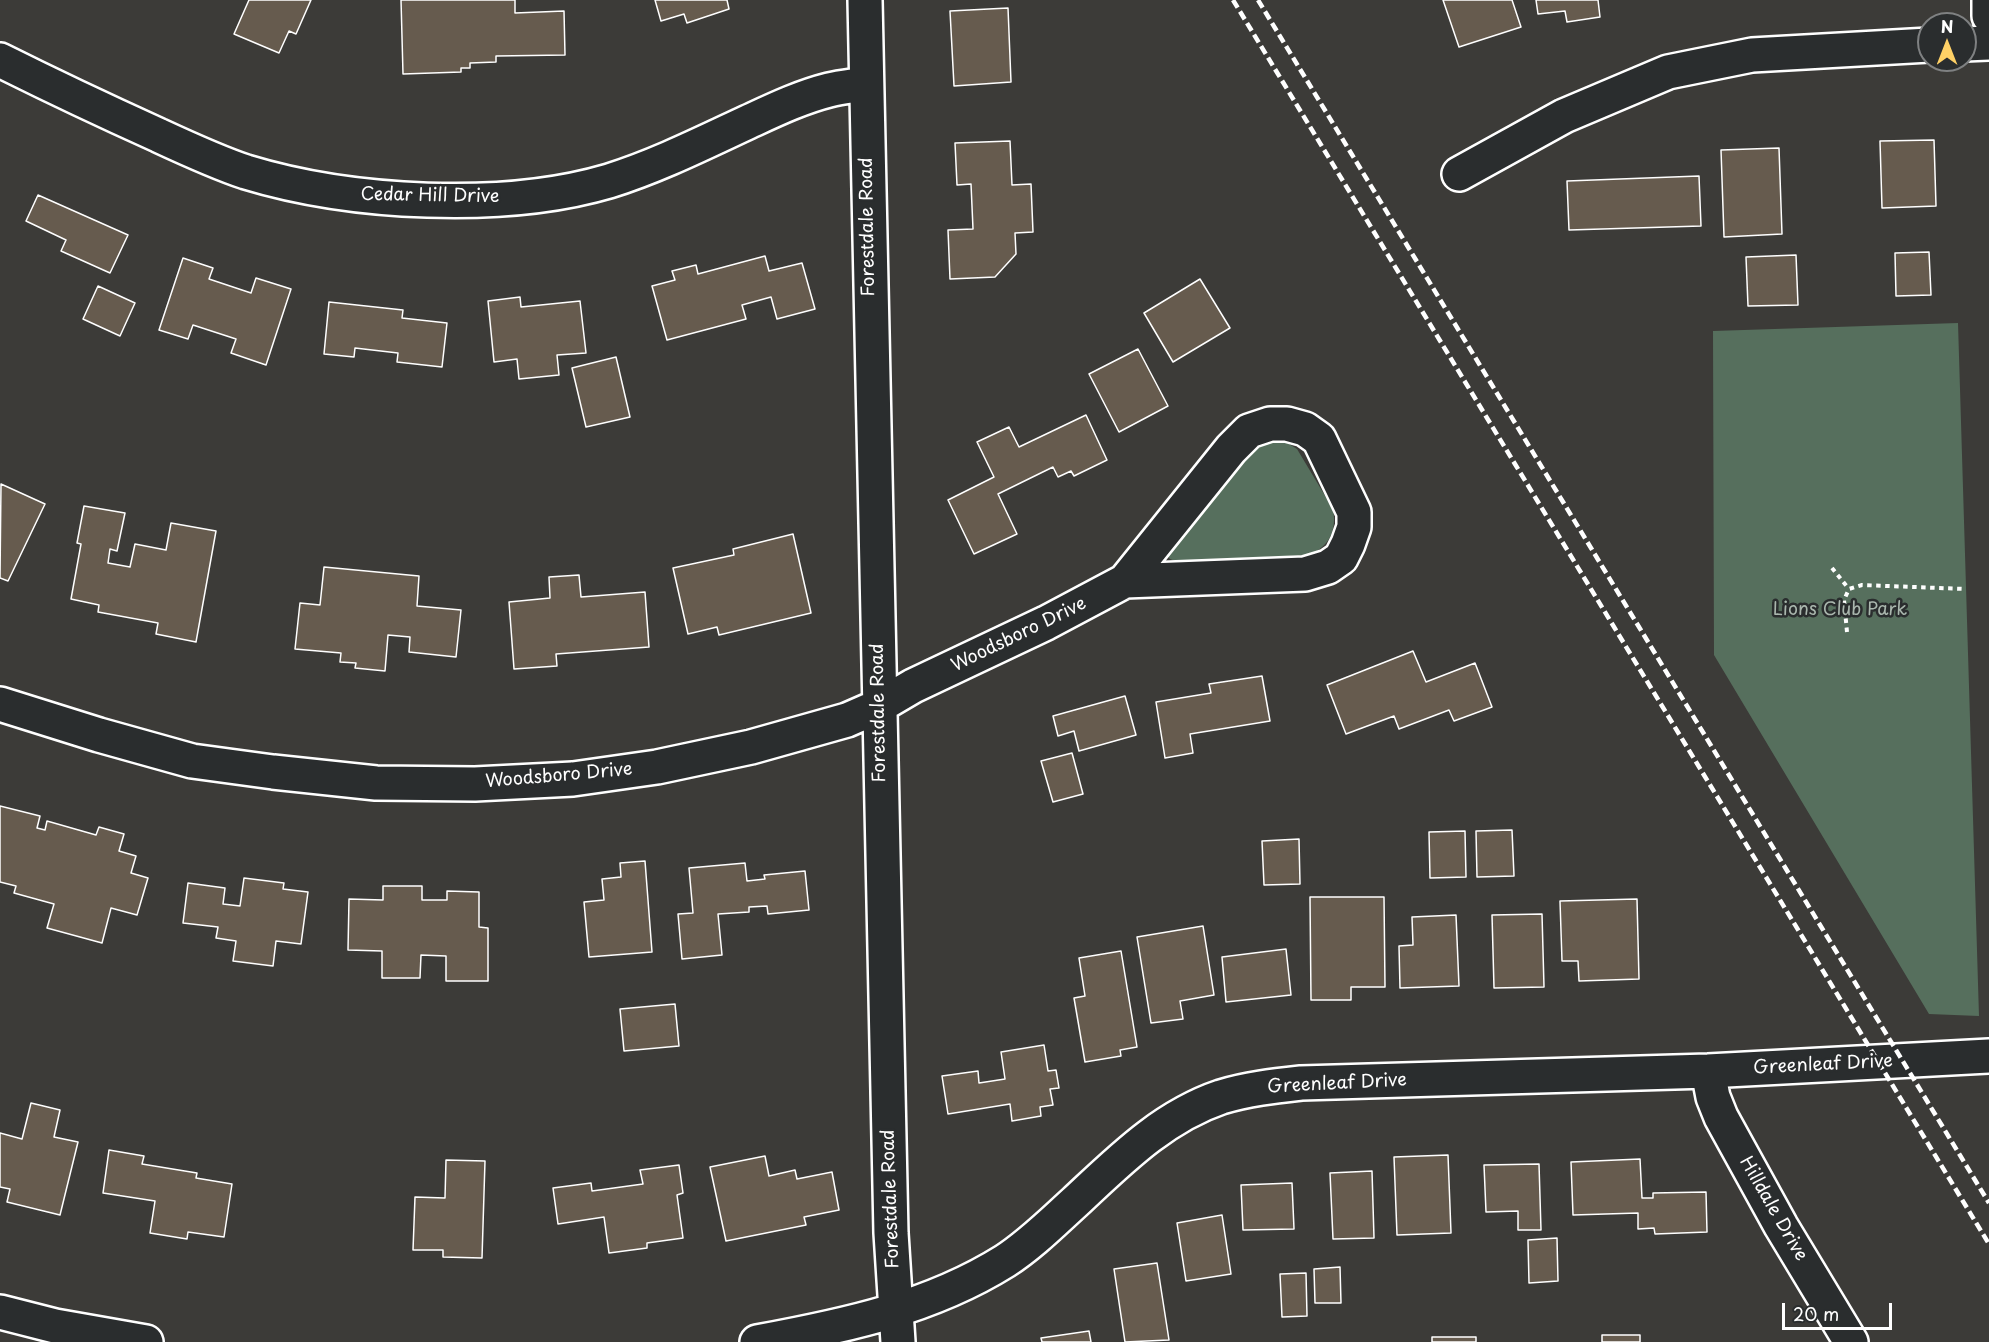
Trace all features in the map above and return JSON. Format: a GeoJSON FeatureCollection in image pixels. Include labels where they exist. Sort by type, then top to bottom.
{"type":"FeatureCollection","features":[{"type":"Feature","properties":{"kind":"street","name":"Forestdale Road"},"geometry":{"type":"LineString","coordinates":[[865,0],[891,1233],[898,1342]]}},
{"type":"Feature","properties":{"kind":"street"},"geometry":{"type":"LineString","coordinates":[[1989,0],[1989,16]]}},
{"type":"Feature","properties":{"kind":"street"},"geometry":{"type":"LineString","coordinates":[[1459,174],[1564,116],[1668,72],[1752,55],[1917,46]]}},
{"type":"Feature","properties":{"kind":"street","name":"Cedar Hill Drive"},"geometry":{"type":"LineString","coordinates":[[0,60],[96,107],[246,172],[344,194],[412,199],[492,199],[560,193],[660,163],[778,108],[829,90],[865,84]]}},
{"type":"Feature","properties":{"kind":"street","name":"Woodsboro Drive"},"geometry":{"type":"LineString","coordinates":[[0,704],[99,735],[192,760],[273,772],[376,783],[464,784],[573,779],[657,767],[751,747],[847,720],[879,706],[1125,581],[1231,448],[1249,431],[1270,424],[1287,424],[1305,429],[1319,439],[1354,512],[1354,527],[1341,558],[1328,567],[1305,574],[1125,581]]}},
{"type":"Feature","properties":{"kind":"street","name":"Greenleaf Drive"},"geometry":{"type":"LineString","coordinates":[[757,1342],[851,1323],[930,1299],[968,1283],[1008,1259],[1054,1222],[1149,1136],[1182,1114],[1221,1097],[1260,1088],[1301,1083],[1708,1071],[1989,1056]]}},
{"type":"Feature","properties":{"kind":"street","name":"Hilldale Drive"},"geometry":{"type":"LineString","coordinates":[[1708,1071],[1713,1097],[1721,1118],[1781,1226],[1851,1342]]}},
{"type":"Feature","properties":{"kind":"street"},"geometry":{"type":"LineString","coordinates":[[0,1312],[56,1326],[146,1342]]}},
{"type":"Feature","properties":{"kind":"path"},"geometry":{"type":"LineString","coordinates":[[1832,567],[1849,589]]}},
{"type":"Feature","properties":{"kind":"path"},"geometry":{"type":"LineString","coordinates":[[1847,632],[1844,600],[1849,589],[1862,585],[1965,589]]}},
{"type":"Feature","properties":{"kind":"green space","name":"Lions Club Park"},"geometry":{"type":"Polygon","coordinates":[[[1958,323],[1979,1016],[1929,1014],[1714,655],[1713,331],[1958,323]]]}},
{"type":"Feature","properties":{"kind":"green space"},"geometry":{"type":"Polygon","coordinates":[[[1275,439],[1286,442],[1297,449],[1333,509],[1334,524],[1327,542],[1310,555],[1175,561],[1170,559],[1166,554],[1250,447],[1275,439]]]}},
{"type":"Feature","properties":{"kind":"building"},"geometry":{"type":"Polygon","coordinates":[[[249,0],[311,0],[296,34],[289,31],[279,53],[234,34],[249,0]]]}},
{"type":"Feature","properties":{"kind":"building"},"geometry":{"type":"Polygon","coordinates":[[[401,0],[515,0],[515,13],[564,11],[565,55],[496,56],[496,62],[470,63],[470,68],[461,68],[461,72],[403,74],[401,0]]]}},
{"type":"Feature","properties":{"kind":"building"},"geometry":{"type":"Polygon","coordinates":[[[655,0],[727,0],[729,9],[687,23],[684,14],[661,21],[655,0]]]}},
{"type":"Feature","properties":{"kind":"building"},"geometry":{"type":"Polygon","coordinates":[[[1443,0],[1512,0],[1521,27],[1459,47],[1443,0]]]}},
{"type":"Feature","properties":{"kind":"building"},"geometry":{"type":"Polygon","coordinates":[[[1536,0],[1598,0],[1600,17],[1567,22],[1565,11],[1538,14],[1536,0]]]}},
{"type":"Feature","properties":{"kind":"building"},"geometry":{"type":"Polygon","coordinates":[[[1008,8],[1011,82],[954,86],[950,11],[1008,8]]]}},
{"type":"Feature","properties":{"kind":"building"},"geometry":{"type":"Polygon","coordinates":[[[1934,140],[1936,206],[1882,208],[1880,141],[1934,140]]]}},
{"type":"Feature","properties":{"kind":"building"},"geometry":{"type":"Polygon","coordinates":[[[1010,141],[1012,185],[1031,184],[1033,232],[1015,233],[1016,254],[995,277],[950,279],[948,230],[973,229],[971,184],[957,185],[955,143],[1010,141]]]}},
{"type":"Feature","properties":{"kind":"building"},"geometry":{"type":"Polygon","coordinates":[[[1779,148],[1782,234],[1724,237],[1721,150],[1779,148]]]}},
{"type":"Feature","properties":{"kind":"building"},"geometry":{"type":"Polygon","coordinates":[[[1699,176],[1701,226],[1569,230],[1567,181],[1699,176]]]}},
{"type":"Feature","properties":{"kind":"building"},"geometry":{"type":"Polygon","coordinates":[[[38,195],[128,235],[110,273],[61,251],[66,240],[26,221],[38,195]]]}},
{"type":"Feature","properties":{"kind":"building"},"geometry":{"type":"Polygon","coordinates":[[[1929,252],[1931,295],[1896,296],[1895,253],[1929,252]]]}},
{"type":"Feature","properties":{"kind":"building"},"geometry":{"type":"Polygon","coordinates":[[[1796,255],[1798,305],[1748,306],[1746,257],[1796,255]]]}},
{"type":"Feature","properties":{"kind":"building"},"geometry":{"type":"Polygon","coordinates":[[[765,256],[769,271],[802,263],[815,309],[777,319],[771,297],[742,305],[746,319],[667,340],[652,286],[675,280],[672,271],[696,265],[698,274],[765,256]]]}},
{"type":"Feature","properties":{"kind":"building"},"geometry":{"type":"Polygon","coordinates":[[[183,258],[213,268],[209,279],[251,293],[256,278],[291,289],[266,365],[231,353],[236,339],[193,325],[188,339],[159,330],[183,258]]]}},
{"type":"Feature","properties":{"kind":"building"},"geometry":{"type":"Polygon","coordinates":[[[1200,279],[1230,328],[1173,362],[1144,313],[1200,279]]]}},
{"type":"Feature","properties":{"kind":"building"},"geometry":{"type":"Polygon","coordinates":[[[98,286],[135,303],[120,336],[83,319],[98,286]]]}},
{"type":"Feature","properties":{"kind":"building"},"geometry":{"type":"Polygon","coordinates":[[[520,297],[521,307],[580,301],[586,353],[557,355],[559,375],[519,379],[517,359],[494,362],[488,301],[520,297]]]}},
{"type":"Feature","properties":{"kind":"building"},"geometry":{"type":"Polygon","coordinates":[[[329,302],[403,310],[402,318],[447,323],[442,367],[397,362],[398,353],[355,348],[354,357],[324,354],[329,302]]]}},
{"type":"Feature","properties":{"kind":"building"},"geometry":{"type":"Polygon","coordinates":[[[1138,349],[1168,406],[1119,432],[1089,374],[1138,349]]]}},
{"type":"Feature","properties":{"kind":"building"},"geometry":{"type":"Polygon","coordinates":[[[616,357],[630,417],[586,427],[572,368],[616,357]]]}},
{"type":"Feature","properties":{"kind":"building"},"geometry":{"type":"Polygon","coordinates":[[[1086,415],[1107,460],[1074,476],[1071,471],[1058,477],[1053,467],[998,494],[1017,534],[974,554],[948,500],[994,477],[977,442],[1009,427],[1019,447],[1086,415]]]}},
{"type":"Feature","properties":{"kind":"building"},"geometry":{"type":"Polygon","coordinates":[[[1,484],[45,504],[8,581],[0,578],[1,484]]]}},
{"type":"Feature","properties":{"kind":"building"},"geometry":{"type":"Polygon","coordinates":[[[84,506],[125,513],[117,551],[110,549],[108,563],[130,567],[135,544],[166,550],[171,523],[216,531],[196,642],[156,634],[158,623],[98,612],[99,605],[71,599],[81,544],[77,543],[84,506]]]}},
{"type":"Feature","properties":{"kind":"building"},"geometry":{"type":"Polygon","coordinates":[[[793,534],[811,613],[719,635],[717,627],[688,634],[673,568],[734,555],[733,549],[793,534]]]}},
{"type":"Feature","properties":{"kind":"building"},"geometry":{"type":"Polygon","coordinates":[[[324,567],[419,576],[417,606],[461,610],[456,657],[409,652],[410,637],[388,635],[385,671],[355,668],[356,663],[340,662],[341,653],[295,649],[300,603],[320,605],[324,567]]]}},
{"type":"Feature","properties":{"kind":"building"},"geometry":{"type":"Polygon","coordinates":[[[579,575],[581,597],[645,592],[649,647],[556,654],[557,666],[514,669],[509,602],[550,598],[549,577],[579,575]]]}},
{"type":"Feature","properties":{"kind":"building"},"geometry":{"type":"Polygon","coordinates":[[[1413,651],[1426,682],[1475,663],[1492,707],[1454,721],[1449,710],[1399,729],[1394,716],[1346,734],[1327,685],[1413,651]]]}},
{"type":"Feature","properties":{"kind":"building"},"geometry":{"type":"Polygon","coordinates":[[[1262,676],[1270,721],[1190,734],[1193,753],[1165,758],[1156,702],[1211,693],[1209,684],[1262,676]]]}},
{"type":"Feature","properties":{"kind":"building"},"geometry":{"type":"Polygon","coordinates":[[[1125,696],[1136,735],[1079,751],[1074,731],[1058,736],[1053,716],[1125,696]]]}},
{"type":"Feature","properties":{"kind":"building"},"geometry":{"type":"Polygon","coordinates":[[[1072,753],[1083,794],[1053,802],[1041,761],[1072,753]]]}},
{"type":"Feature","properties":{"kind":"building"},"geometry":{"type":"Polygon","coordinates":[[[0,806],[40,816],[37,828],[45,830],[47,821],[96,835],[99,827],[124,834],[119,851],[136,856],[131,873],[148,878],[137,915],[111,908],[102,943],[47,928],[54,904],[14,893],[16,886],[0,882],[0,806]]]}},
{"type":"Feature","properties":{"kind":"building"},"geometry":{"type":"Polygon","coordinates":[[[1512,830],[1514,876],[1477,877],[1476,831],[1512,830]]]}},
{"type":"Feature","properties":{"kind":"building"},"geometry":{"type":"Polygon","coordinates":[[[1465,831],[1466,877],[1430,878],[1429,832],[1465,831]]]}},
{"type":"Feature","properties":{"kind":"building"},"geometry":{"type":"Polygon","coordinates":[[[1299,839],[1300,884],[1264,885],[1262,841],[1299,839]]]}},
{"type":"Feature","properties":{"kind":"building"},"geometry":{"type":"Polygon","coordinates":[[[645,861],[652,952],[589,957],[584,902],[604,900],[602,879],[621,877],[620,863],[645,861]]]}},
{"type":"Feature","properties":{"kind":"building"},"geometry":{"type":"Polygon","coordinates":[[[745,863],[747,881],[765,879],[764,875],[805,871],[809,910],[768,914],[767,906],[749,907],[749,912],[718,914],[722,955],[682,959],[678,914],[693,913],[689,868],[745,863]]]}},
{"type":"Feature","properties":{"kind":"building"},"geometry":{"type":"Polygon","coordinates":[[[244,878],[284,883],[283,889],[308,892],[301,944],[276,941],[273,966],[233,961],[236,941],[216,938],[218,927],[183,923],[188,883],[225,888],[223,904],[240,906],[244,878]]]}},
{"type":"Feature","properties":{"kind":"building"},"geometry":{"type":"Polygon","coordinates":[[[383,886],[422,886],[422,900],[447,900],[447,891],[479,892],[479,927],[488,928],[488,981],[446,981],[446,956],[421,955],[420,978],[382,978],[382,951],[348,950],[349,899],[383,900],[383,886]]]}},
{"type":"Feature","properties":{"kind":"building"},"geometry":{"type":"Polygon","coordinates":[[[1310,897],[1384,897],[1385,987],[1351,987],[1351,1000],[1311,1000],[1310,897]]]}},
{"type":"Feature","properties":{"kind":"building"},"geometry":{"type":"Polygon","coordinates":[[[1637,899],[1639,979],[1579,981],[1578,961],[1562,961],[1560,901],[1637,899]]]}},
{"type":"Feature","properties":{"kind":"building"},"geometry":{"type":"Polygon","coordinates":[[[1542,914],[1544,987],[1494,988],[1492,915],[1542,914]]]}},
{"type":"Feature","properties":{"kind":"building"},"geometry":{"type":"Polygon","coordinates":[[[1456,915],[1459,986],[1400,988],[1399,946],[1413,945],[1412,917],[1456,915]]]}},
{"type":"Feature","properties":{"kind":"building"},"geometry":{"type":"Polygon","coordinates":[[[1203,926],[1214,995],[1180,1001],[1183,1019],[1151,1023],[1137,937],[1203,926]]]}},
{"type":"Feature","properties":{"kind":"building"},"geometry":{"type":"Polygon","coordinates":[[[1286,949],[1291,995],[1226,1002],[1222,957],[1286,949]]]}},
{"type":"Feature","properties":{"kind":"building"},"geometry":{"type":"Polygon","coordinates":[[[1121,951],[1137,1047],[1120,1050],[1121,1056],[1085,1062],[1074,998],[1085,996],[1079,958],[1121,951]]]}},
{"type":"Feature","properties":{"kind":"building"},"geometry":{"type":"Polygon","coordinates":[[[675,1004],[679,1046],[624,1051],[620,1009],[675,1004]]]}},
{"type":"Feature","properties":{"kind":"building"},"geometry":{"type":"Polygon","coordinates":[[[1044,1045],[1048,1071],[1056,1070],[1059,1088],[1050,1089],[1053,1105],[1040,1107],[1041,1116],[1012,1121],[1010,1104],[948,1114],[942,1076],[978,1071],[979,1083],[1005,1079],[1001,1052],[1044,1045]]]}},
{"type":"Feature","properties":{"kind":"building"},"geometry":{"type":"Polygon","coordinates":[[[31,1103],[60,1110],[54,1137],[78,1142],[60,1215],[7,1202],[10,1189],[0,1187],[0,1133],[22,1139],[31,1103]]]}},
{"type":"Feature","properties":{"kind":"building"},"geometry":{"type":"Polygon","coordinates":[[[109,1150],[144,1156],[142,1164],[197,1173],[196,1178],[232,1184],[224,1237],[188,1232],[187,1239],[150,1233],[155,1201],[103,1193],[109,1150]]]}},
{"type":"Feature","properties":{"kind":"building"},"geometry":{"type":"Polygon","coordinates":[[[1448,1155],[1451,1233],[1397,1235],[1394,1157],[1448,1155]]]}},
{"type":"Feature","properties":{"kind":"building"},"geometry":{"type":"Polygon","coordinates":[[[765,1156],[769,1176],[795,1170],[797,1179],[832,1172],[839,1210],[804,1217],[806,1225],[726,1241],[710,1167],[765,1156]]]}},
{"type":"Feature","properties":{"kind":"building"},"geometry":{"type":"Polygon","coordinates":[[[1640,1159],[1642,1198],[1653,1198],[1653,1193],[1706,1192],[1707,1232],[1655,1234],[1654,1228],[1638,1229],[1638,1213],[1573,1215],[1571,1162],[1640,1159]]]}},
{"type":"Feature","properties":{"kind":"building"},"geometry":{"type":"Polygon","coordinates":[[[446,1160],[485,1161],[482,1258],[443,1257],[443,1250],[413,1250],[415,1197],[445,1198],[446,1160]]]}},
{"type":"Feature","properties":{"kind":"building"},"geometry":{"type":"Polygon","coordinates":[[[1539,1164],[1541,1230],[1518,1230],[1518,1211],[1486,1212],[1484,1165],[1539,1164]]]}},
{"type":"Feature","properties":{"kind":"building"},"geometry":{"type":"Polygon","coordinates":[[[679,1165],[683,1193],[677,1195],[683,1238],[647,1243],[647,1248],[609,1253],[604,1217],[558,1224],[553,1188],[591,1183],[592,1191],[643,1184],[640,1170],[679,1165]]]}},
{"type":"Feature","properties":{"kind":"building"},"geometry":{"type":"Polygon","coordinates":[[[1372,1171],[1374,1238],[1333,1239],[1330,1173],[1372,1171]]]}},
{"type":"Feature","properties":{"kind":"building"},"geometry":{"type":"Polygon","coordinates":[[[1292,1183],[1294,1229],[1243,1230],[1241,1185],[1292,1183]]]}},
{"type":"Feature","properties":{"kind":"building"},"geometry":{"type":"Polygon","coordinates":[[[1222,1215],[1231,1274],[1186,1281],[1177,1223],[1222,1215]]]}},
{"type":"Feature","properties":{"kind":"building"},"geometry":{"type":"Polygon","coordinates":[[[1557,1238],[1558,1281],[1529,1283],[1528,1240],[1557,1238]]]}},
{"type":"Feature","properties":{"kind":"building"},"geometry":{"type":"Polygon","coordinates":[[[1157,1263],[1169,1340],[1125,1342],[1114,1269],[1157,1263]]]}},
{"type":"Feature","properties":{"kind":"building"},"geometry":{"type":"Polygon","coordinates":[[[1340,1267],[1341,1303],[1315,1303],[1314,1269],[1340,1267]]]}},
{"type":"Feature","properties":{"kind":"building"},"geometry":{"type":"Polygon","coordinates":[[[1306,1273],[1307,1316],[1282,1317],[1280,1274],[1306,1273]]]}},
{"type":"Feature","properties":{"kind":"building"},"geometry":{"type":"Polygon","coordinates":[[[1089,1331],[1091,1342],[1042,1342],[1041,1338],[1089,1331]]]}},
{"type":"Feature","properties":{"kind":"building"},"geometry":{"type":"Polygon","coordinates":[[[1602,1335],[1640,1335],[1640,1342],[1602,1342],[1602,1335]]]}},
{"type":"Feature","properties":{"kind":"building"},"geometry":{"type":"Polygon","coordinates":[[[1432,1337],[1476,1337],[1476,1342],[1432,1342],[1432,1337]]]}},
{"type":"Feature","properties":{"kind":"railway"},"geometry":{"type":"LineString","coordinates":[[1233,0],[1989,1244]]}},
{"type":"Feature","properties":{"kind":"railway"},"geometry":{"type":"LineString","coordinates":[[1258,0],[1989,1203]]}}]}
